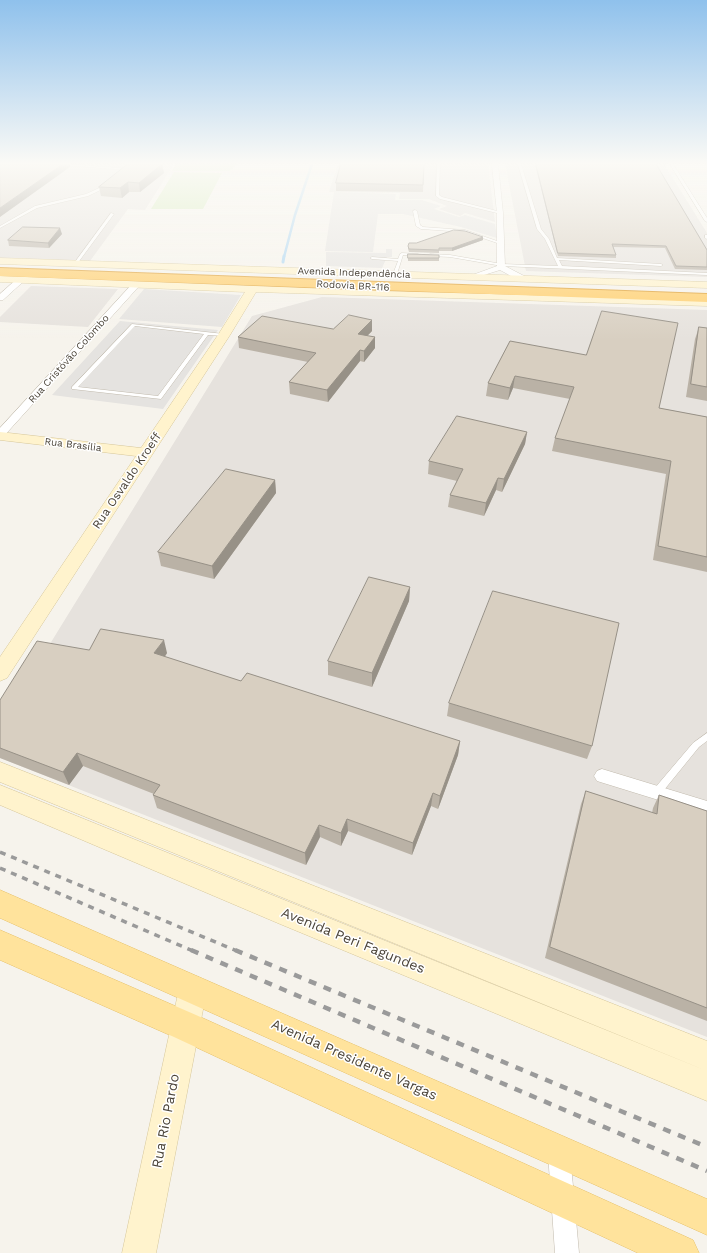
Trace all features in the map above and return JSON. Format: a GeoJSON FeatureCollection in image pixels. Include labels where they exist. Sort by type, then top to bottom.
{"type":"FeatureCollection","features":[{"type":"Feature","properties":{"kind":"highway","name":"Rodovia BR-116"},"geometry":{"type":"LineString","coordinates":[[0,266],[707,291]]}},
{"type":"Feature","properties":{"kind":"highway"},"geometry":{"type":"LineString","coordinates":[[176,266],[228,274]]}},
{"type":"Feature","properties":{"kind":"highway","name":"Rodovia BR-116"},"geometry":{"type":"LineString","coordinates":[[0,272],[203,279],[441,290],[707,298]]}},
{"type":"Feature","properties":{"kind":"highway"},"geometry":{"type":"LineString","coordinates":[[381,294],[441,290]]}},
{"type":"Feature","properties":{"kind":"main road","name":"Avenida Independência"},"geometry":{"type":"LineString","coordinates":[[0,261],[707,285]]}},
{"type":"Feature","properties":{"kind":"main road","name":"Rodovia BR-116"},"geometry":{"type":"LineString","coordinates":[[0,279],[381,294],[707,303]]}},
{"type":"Feature","properties":{"kind":"main road","name":"Rua Osvaldo Kroeff"},"geometry":{"type":"LineString","coordinates":[[0,673],[224,335],[253,288]]}},
{"type":"Feature","properties":{"kind":"main road","name":"Rua Brasília"},"geometry":{"type":"LineString","coordinates":[[0,435],[146,453]]}},
{"type":"Feature","properties":{"kind":"main road","name":"Avenida Peri Fagundes"},"geometry":{"type":"LineString","coordinates":[[0,772],[661,1068],[707,1086]]}},
{"type":"Feature","properties":{"kind":"main road","name":"Avenida Peri Fagundes"},"geometry":{"type":"LineString","coordinates":[[0,795],[707,1056]]}},
{"type":"Feature","properties":{"kind":"main road","name":"Avenida Presidente Vargas"},"geometry":{"type":"LineString","coordinates":[[0,904],[707,1217]]}},
{"type":"Feature","properties":{"kind":"main road"},"geometry":{"type":"LineString","coordinates":[[0,945],[185,1026],[680,1253]]}},
{"type":"Feature","properties":{"kind":"main road","name":"Rua Rio Pardo"},"geometry":{"type":"LineString","coordinates":[[139,1253],[193,989]]}},
{"type":"Feature","properties":{"kind":"main road"},"geometry":{"type":"LineString","coordinates":[[661,1068],[662,1039]]}},
{"type":"Feature","properties":{"kind":"street"},"geometry":{"type":"LineString","coordinates":[[500,222],[502,266]]}},
{"type":"Feature","properties":{"kind":"street"},"geometry":{"type":"LineString","coordinates":[[471,277],[502,266]]}},
{"type":"Feature","properties":{"kind":"street"},"geometry":{"type":"LineString","coordinates":[[502,266],[523,279]]}},
{"type":"Feature","properties":{"kind":"street"},"geometry":{"type":"LineString","coordinates":[[0,298],[21,280]]}},
{"type":"Feature","properties":{"kind":"street","name":"Rua Cristóvão Colombo"},"geometry":{"type":"LineString","coordinates":[[0,435],[137,284]]}},
{"type":"Feature","properties":{"kind":"street"},"geometry":{"type":"LineString","coordinates":[[602,776],[707,808]]}},
{"type":"Feature","properties":{"kind":"street"},"geometry":{"type":"LineString","coordinates":[[559,1151],[567,1253]]}},
{"type":"Feature","properties":{"kind":"lane"},"geometry":{"type":"LineString","coordinates":[[76,263],[106,222]]}},
{"type":"Feature","properties":{"kind":"lane"},"geometry":{"type":"LineString","coordinates":[[417,222],[418,226],[422,228],[465,230],[501,243]]}},
{"type":"Feature","properties":{"kind":"lane"},"geometry":{"type":"LineString","coordinates":[[537,222],[539,229],[547,239],[561,268]]}},
{"type":"Feature","properties":{"kind":"lane"},"geometry":{"type":"LineString","coordinates":[[395,274],[402,254],[450,256],[502,266],[707,274]]}},
{"type":"Feature","properties":{"kind":"lane"},"geometry":{"type":"LineString","coordinates":[[372,258],[400,260]]}},
{"type":"Feature","properties":{"kind":"lane"},"geometry":{"type":"LineString","coordinates":[[556,259],[661,265]]}},
{"type":"Feature","properties":{"kind":"lane"},"geometry":{"type":"LineString","coordinates":[[207,333],[159,398],[74,388],[134,325],[207,333],[224,335]]}},
{"type":"Feature","properties":{"kind":"lane"},"geometry":{"type":"LineString","coordinates":[[657,792],[696,745],[707,736]]}},
{"type":"Feature","properties":{"kind":"shaded area"},"geometry":{"type":"Polygon","coordinates":[[[0,222],[118,222],[90,261],[0,258],[0,222]]]}},
{"type":"Feature","properties":{"kind":"shaded area"},"geometry":{"type":"Polygon","coordinates":[[[329,222],[377,222],[373,252],[325,251],[329,222]]]}},
{"type":"Feature","properties":{"kind":"shaded area"},"geometry":{"type":"Polygon","coordinates":[[[441,222],[490,222],[495,224],[497,238],[441,222]]]}},
{"type":"Feature","properties":{"kind":"shaded area"},"geometry":{"type":"Polygon","coordinates":[[[516,222],[700,222],[707,233],[707,277],[526,271],[516,222]]]}},
{"type":"Feature","properties":{"kind":"shaded area"},"geometry":{"type":"Polygon","coordinates":[[[386,249],[392,249],[392,257],[387,257],[382,268],[326,266],[326,252],[386,253],[386,249]]]}},
{"type":"Feature","properties":{"kind":"shaded area"},"geometry":{"type":"Polygon","coordinates":[[[31,286],[118,289],[88,327],[0,322],[0,317],[31,286]]]}},
{"type":"Feature","properties":{"kind":"shaded area"},"geometry":{"type":"Polygon","coordinates":[[[144,289],[241,295],[222,327],[119,319],[144,289]]]}},
{"type":"Feature","properties":{"kind":"shaded area"},"geometry":{"type":"Polygon","coordinates":[[[322,297],[707,310],[707,1037],[0,758],[0,725],[252,316],[322,297]]]}},
{"type":"Feature","properties":{"kind":"shaded area"},"geometry":{"type":"Polygon","coordinates":[[[120,321],[218,330],[163,409],[52,395],[120,321]]]}},
{"type":"Feature","properties":{"kind":"building"},"geometry":{"type":"Polygon","coordinates":[[[550,222],[691,222],[707,250],[707,267],[676,266],[666,246],[612,244],[616,255],[558,253],[550,222]]]}},
{"type":"Feature","properties":{"kind":"building"},"geometry":{"type":"Polygon","coordinates":[[[23,227],[60,228],[48,243],[8,240],[23,227]]]}},
{"type":"Feature","properties":{"kind":"building"},"geometry":{"type":"Polygon","coordinates":[[[454,230],[465,231],[483,237],[452,248],[439,248],[439,250],[409,249],[409,243],[416,243],[454,230]]]}},
{"type":"Feature","properties":{"kind":"building"},"geometry":{"type":"Polygon","coordinates":[[[408,254],[439,255],[439,258],[408,258],[408,254]]]}},
{"type":"Feature","properties":{"kind":"building"},"geometry":{"type":"Polygon","coordinates":[[[602,311],[678,323],[659,408],[707,417],[707,557],[658,546],[671,461],[555,438],[574,387],[515,376],[510,388],[488,383],[510,341],[586,355],[602,311]]]}},
{"type":"Feature","properties":{"kind":"building"},"geometry":{"type":"Polygon","coordinates":[[[349,315],[372,320],[358,334],[375,337],[364,351],[360,350],[327,390],[289,382],[316,353],[238,337],[262,316],[333,329],[349,315]]]}},
{"type":"Feature","properties":{"kind":"building"},"geometry":{"type":"Polygon","coordinates":[[[699,327],[707,328],[707,387],[691,384],[699,327]]]}},
{"type":"Feature","properties":{"kind":"building"},"geometry":{"type":"Polygon","coordinates":[[[457,416],[527,432],[504,479],[498,478],[486,503],[450,495],[463,469],[429,461],[457,416]]]}},
{"type":"Feature","properties":{"kind":"building"},"geometry":{"type":"Polygon","coordinates":[[[226,469],[275,480],[212,566],[158,552],[226,469]]]}},
{"type":"Feature","properties":{"kind":"building"},"geometry":{"type":"Polygon","coordinates":[[[369,577],[410,587],[372,673],[328,661],[369,577]]]}},
{"type":"Feature","properties":{"kind":"building"},"geometry":{"type":"Polygon","coordinates":[[[493,591],[619,623],[592,746],[449,703],[493,591]]]}},
{"type":"Feature","properties":{"kind":"building"},"geometry":{"type":"Polygon","coordinates":[[[101,629],[164,640],[154,653],[241,681],[247,673],[460,741],[440,796],[433,793],[413,843],[347,819],[341,833],[319,825],[305,853],[153,795],[160,785],[77,753],[63,772],[0,748],[0,700],[37,641],[89,650],[101,629]]]}},
{"type":"Feature","properties":{"kind":"building"},"geometry":{"type":"Polygon","coordinates":[[[586,791],[657,814],[659,795],[707,811],[707,1008],[550,947],[586,791]]]}},
{"type":"Feature","properties":{"kind":"waterway"},"geometry":{"type":"LineString","coordinates":[[284,257],[293,222]]}},
{"type":"Feature","properties":{"kind":"waterway"},"geometry":{"type":"LineString","coordinates":[[283,262],[284,256]]}},
{"type":"Feature","properties":{"kind":"railway"},"geometry":{"type":"LineString","coordinates":[[0,852],[237,951]]}},
{"type":"Feature","properties":{"kind":"railway"},"geometry":{"type":"LineString","coordinates":[[0,868],[193,951]]}},
{"type":"Feature","properties":{"kind":"railway"},"geometry":{"type":"LineString","coordinates":[[191,950],[707,1171]]}},
{"type":"Feature","properties":{"kind":"railway"},"geometry":{"type":"LineString","coordinates":[[235,950],[707,1147]]}}]}
